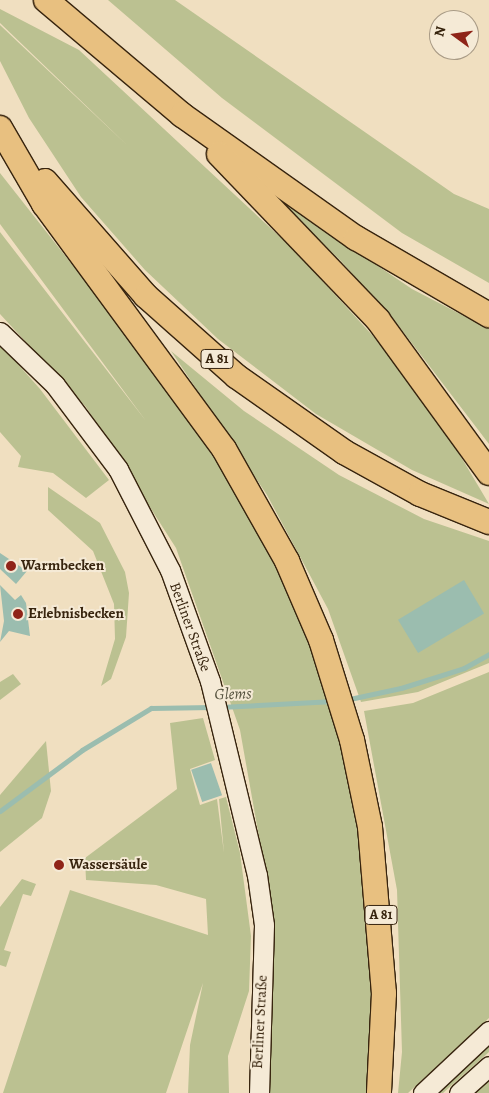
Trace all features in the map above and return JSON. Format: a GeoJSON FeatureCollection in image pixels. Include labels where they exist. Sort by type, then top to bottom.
{"type":"FeatureCollection","features":[{"type":"Feature","properties":{"kind":"highway"},"geometry":{"type":"LineString","coordinates":[[46,0],[182,115],[356,238],[489,315]]}},
{"type":"Feature","properties":{"kind":"highway"},"geometry":{"type":"LineString","coordinates":[[182,115],[353,292],[416,366],[489,473]]}},
{"type":"Feature","properties":{"kind":"highway","name":"A 81"},"geometry":{"type":"LineString","coordinates":[[0,127],[146,296],[236,376],[344,452],[420,494],[489,522]]}},
{"type":"Feature","properties":{"kind":"highway","name":"A 81"},"geometry":{"type":"LineString","coordinates":[[0,127],[44,204],[224,449],[287,561],[321,640],[352,740],[370,827],[381,919],[384,993],[379,1093]]}},
{"type":"Feature","properties":{"kind":"main road","name":"Berliner Straße"},"geometry":{"type":"LineString","coordinates":[[0,332],[55,385],[118,470],[170,570],[210,680],[258,875],[264,925],[259,1093]]}},
{"type":"Feature","properties":{"kind":"main road"},"geometry":{"type":"LineString","coordinates":[[423,1093],[489,1030]]}},
{"type":"Feature","properties":{"kind":"main road"},"geometry":{"type":"LineString","coordinates":[[459,1093],[489,1066]]}},
{"type":"Feature","properties":{"kind":"green space"},"geometry":{"type":"Polygon","coordinates":[[[108,0],[175,0],[454,194],[489,209],[489,283],[402,233],[222,98],[108,0]]]}},
{"type":"Feature","properties":{"kind":"green space"},"geometry":{"type":"Polygon","coordinates":[[[0,9],[79,50],[293,249],[373,336],[439,420],[489,504],[412,470],[316,414],[218,339],[145,270],[81,197],[29,118],[0,61],[0,25],[129,147],[0,23],[0,9]]]}},
{"type":"Feature","properties":{"kind":"green space"},"geometry":{"type":"Polygon","coordinates":[[[0,173],[163,380],[264,535],[299,608],[347,754],[372,913],[372,1093],[270,1093],[264,865],[240,730],[176,548],[86,407],[0,314],[0,232],[146,421],[0,224],[0,173]]]}},
{"type":"Feature","properties":{"kind":"green space"},"geometry":{"type":"Polygon","coordinates":[[[270,193],[412,289],[489,329],[489,444],[398,325],[340,260],[270,193]]]}},
{"type":"Feature","properties":{"kind":"green space"},"geometry":{"type":"Polygon","coordinates":[[[0,344],[40,389],[109,480],[86,498],[53,473],[18,467],[21,456],[0,432],[0,344]]]}},
{"type":"Feature","properties":{"kind":"green space"},"geometry":{"type":"Polygon","coordinates":[[[171,351],[244,411],[339,475],[424,519],[489,541],[489,663],[418,692],[361,702],[328,609],[267,495],[171,351]]]}},
{"type":"Feature","properties":{"kind":"green space"},"geometry":{"type":"Polygon","coordinates":[[[48,487],[100,523],[125,572],[129,593],[126,637],[111,679],[101,686],[115,639],[114,604],[93,551],[48,510],[48,487]]]}},
{"type":"Feature","properties":{"kind":"green space"},"geometry":{"type":"Polygon","coordinates":[[[489,672],[489,1018],[408,1093],[398,1093],[402,1052],[397,890],[364,711],[413,703],[489,672]]]}},
{"type":"Feature","properties":{"kind":"green space"},"geometry":{"type":"Polygon","coordinates":[[[13,674],[21,684],[0,700],[0,682],[13,674]]]}},
{"type":"Feature","properties":{"kind":"green space"},"geometry":{"type":"Polygon","coordinates":[[[203,718],[215,760],[190,769],[200,805],[217,799],[224,853],[219,799],[226,797],[240,853],[251,936],[249,991],[228,1056],[229,1093],[188,1093],[190,1045],[203,983],[166,1093],[3,1093],[70,890],[208,935],[206,899],[156,885],[86,880],[85,858],[177,789],[170,723],[203,718]]]}},
{"type":"Feature","properties":{"kind":"green space"},"geometry":{"type":"Polygon","coordinates":[[[46,741],[51,791],[42,818],[0,852],[0,795],[46,741]]]}},
{"type":"Feature","properties":{"kind":"green space"},"geometry":{"type":"Polygon","coordinates":[[[22,879],[36,884],[31,896],[23,894],[4,950],[11,952],[6,967],[0,965],[0,907],[22,879]]]}},
{"type":"Feature","properties":{"kind":"green space"},"geometry":{"type":"Polygon","coordinates":[[[489,1046],[489,1052],[443,1093],[437,1093],[489,1046]]]}},
{"type":"Feature","properties":{"kind":"green space"},"geometry":{"type":"Polygon","coordinates":[[[489,1077],[489,1093],[470,1093],[489,1077]]]}},
{"type":"Feature","properties":{"kind":"shaded area","name":"Warmbecken"},"geometry":{"type":"Polygon","coordinates":[[[0,553],[27,571],[16,584],[0,569],[0,553]]]}},
{"type":"Feature","properties":{"kind":"shaded area"},"geometry":{"type":"Polygon","coordinates":[[[464,580],[484,613],[418,653],[398,620],[464,580]]]}},
{"type":"Feature","properties":{"kind":"shaded area","name":"Erlebnisbecken"},"geometry":{"type":"Polygon","coordinates":[[[0,585],[15,600],[21,595],[26,603],[30,636],[9,631],[0,642],[4,621],[0,585]]]}},
{"type":"Feature","properties":{"kind":"shaded area"},"geometry":{"type":"Polygon","coordinates":[[[211,763],[222,795],[202,802],[191,770],[211,763]]]}},
{"type":"Feature","properties":{"kind":"waterway","name":"Glems"},"geometry":{"type":"LineString","coordinates":[[345,700],[401,688],[464,668],[489,654]]}},
{"type":"Feature","properties":{"kind":"waterway","name":"Glems"},"geometry":{"type":"LineString","coordinates":[[220,707],[334,701]]}},
{"type":"Feature","properties":{"kind":"waterway","name":"Glems"},"geometry":{"type":"LineString","coordinates":[[0,811],[82,750],[151,708],[212,707]]}},
{"type":"Feature","properties":{"kind":"place","name":"Warmbecken"},"geometry":{"type":"Point","coordinates":[11,566]}},
{"type":"Feature","properties":{"kind":"place","name":"Erlebnisbecken"},"geometry":{"type":"Point","coordinates":[18,614]}},
{"type":"Feature","properties":{"kind":"place","name":"Wassersäule"},"geometry":{"type":"Point","coordinates":[59,865]}}]}
